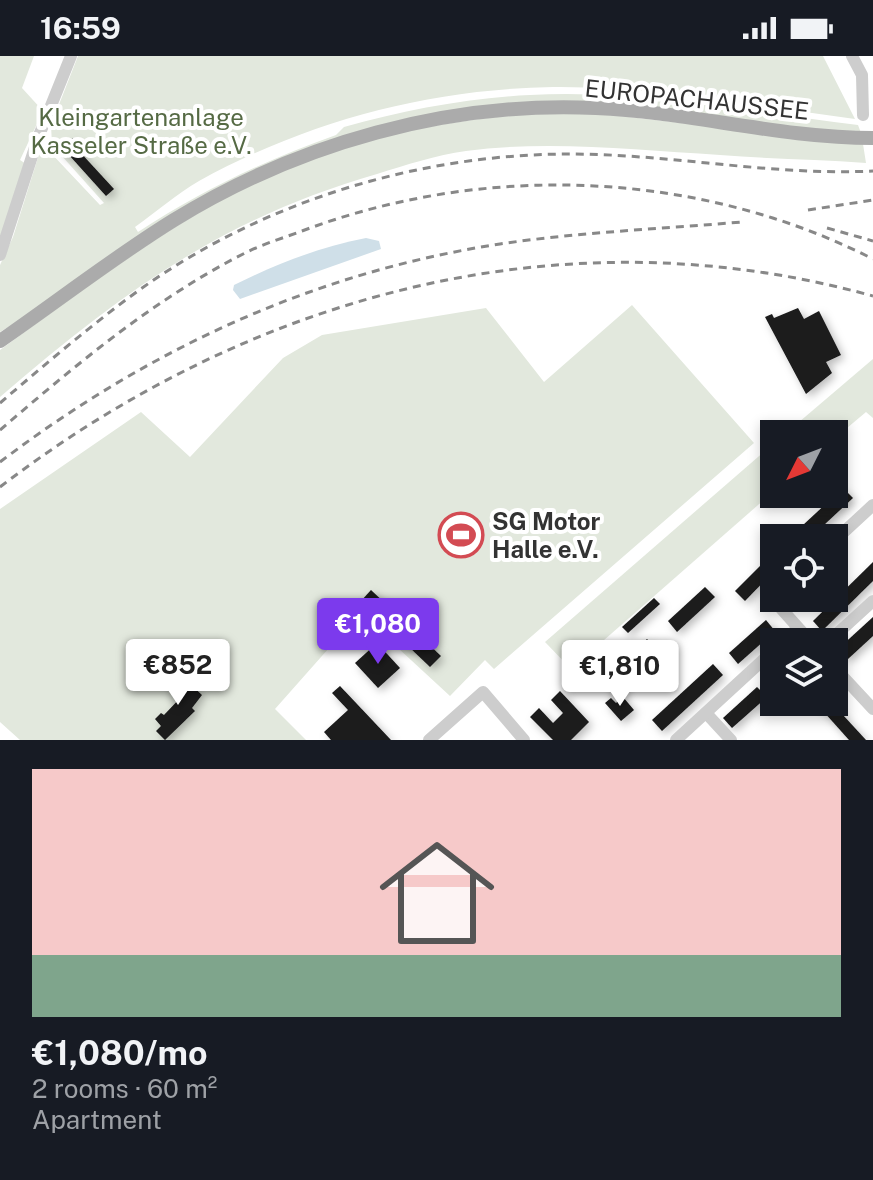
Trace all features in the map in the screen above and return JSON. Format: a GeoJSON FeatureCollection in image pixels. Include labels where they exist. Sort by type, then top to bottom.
{"type":"FeatureCollection","features":[{"type":"Feature","properties":{"kind":"main road","name":"EUROPACHAUSSEE"},"geometry":{"type":"LineString","coordinates":[[0,341],[173,221],[220,194],[297,158],[400,127],[484,112],[594,108],[873,138]]}},
{"type":"Feature","properties":{"kind":"street"},"geometry":{"type":"LineString","coordinates":[[0,255],[38,138],[71,56]]}},
{"type":"Feature","properties":{"kind":"street"},"geometry":{"type":"LineString","coordinates":[[852,56],[862,75],[863,115]]}},
{"type":"Feature","properties":{"kind":"street"},"geometry":{"type":"LineString","coordinates":[[848,528],[873,505]]}},
{"type":"Feature","properties":{"kind":"street"},"geometry":{"type":"LineString","coordinates":[[843,628],[873,601]]}},
{"type":"Feature","properties":{"kind":"street"},"geometry":{"type":"LineString","coordinates":[[786,612],[798,628]]}},
{"type":"Feature","properties":{"kind":"street"},"geometry":{"type":"LineString","coordinates":[[676,740],[760,663]]}},
{"type":"Feature","properties":{"kind":"street"},"geometry":{"type":"LineString","coordinates":[[848,682],[873,709]]}},
{"type":"Feature","properties":{"kind":"street"},"geometry":{"type":"LineString","coordinates":[[429,740],[483,692],[524,740]]}},
{"type":"Feature","properties":{"kind":"street"},"geometry":{"type":"LineString","coordinates":[[706,713],[731,740]]}},
{"type":"Feature","properties":{"kind":"green space"},"geometry":{"type":"Polygon","coordinates":[[[0,56],[34,56],[22,88],[43,111],[20,160],[26,164],[0,247],[0,56]]]}},
{"type":"Feature","properties":{"kind":"green space","name":"Kleingartenanlage Kasseler Straße e.V."},"geometry":{"type":"Polygon","coordinates":[[[78,56],[823,56],[855,119],[629,90],[553,87],[460,94],[370,112],[283,141],[191,186],[135,227],[138,232],[210,190],[284,155],[336,135],[344,127],[460,102],[571,94],[653,98],[858,125],[861,133],[542,103],[295,154],[0,332],[0,265],[13,237],[41,148],[49,151],[100,205],[104,203],[52,145],[51,125],[78,56]]]}},
{"type":"Feature","properties":{"kind":"green space"},"geometry":{"type":"Polygon","coordinates":[[[543,113],[594,113],[863,144],[866,163],[561,146],[466,151],[421,161],[321,192],[221,237],[131,293],[0,397],[0,350],[131,256],[235,193],[303,161],[370,140],[439,125],[543,113]]]}},
{"type":"Feature","properties":{"kind":"green space","name":"SG Motor Halle e.V."},"geometry":{"type":"Polygon","coordinates":[[[632,305],[754,443],[494,669],[485,660],[450,696],[360,613],[275,709],[306,740],[20,740],[0,722],[0,509],[141,412],[190,457],[283,358],[322,335],[486,308],[544,382],[632,305]]]}},
{"type":"Feature","properties":{"kind":"green space"},"geometry":{"type":"Polygon","coordinates":[[[873,359],[873,418],[866,412],[848,427],[848,420],[801,420],[873,359]]]}},
{"type":"Feature","properties":{"kind":"green space"},"geometry":{"type":"Polygon","coordinates":[[[760,455],[760,503],[571,669],[545,642],[760,455]]]}},
{"type":"Feature","properties":{"kind":"shaded area"},"geometry":{"type":"Polygon","coordinates":[[[366,238],[379,241],[381,249],[240,299],[233,290],[234,285],[282,263],[366,238]]]}},
{"type":"Feature","properties":{"kind":"building"},"geometry":{"type":"Polygon","coordinates":[[[73,138],[83,148],[79,151],[114,189],[106,196],[69,155],[67,158],[59,150],[73,138]]]}},
{"type":"Feature","properties":{"kind":"building"},"geometry":{"type":"Polygon","coordinates":[[[798,308],[804,319],[819,311],[841,355],[826,362],[832,373],[806,394],[765,317],[772,314],[774,318],[798,308]]]}},
{"type":"Feature","properties":{"kind":"building"},"geometry":{"type":"Polygon","coordinates":[[[821,508],[842,508],[825,524],[804,524],[821,508]]]}},
{"type":"Feature","properties":{"kind":"building"},"geometry":{"type":"Polygon","coordinates":[[[873,562],[873,581],[848,606],[848,587],[873,562]]]}},
{"type":"Feature","properties":{"kind":"building"},"geometry":{"type":"Polygon","coordinates":[[[760,566],[760,585],[745,601],[735,591],[760,566]]]}},
{"type":"Feature","properties":{"kind":"building"},"geometry":{"type":"Polygon","coordinates":[[[705,587],[715,597],[677,632],[668,621],[705,587]]]}},
{"type":"Feature","properties":{"kind":"building"},"geometry":{"type":"Polygon","coordinates":[[[371,590],[441,656],[430,667],[361,601],[371,590]]]}},
{"type":"Feature","properties":{"kind":"building"},"geometry":{"type":"Polygon","coordinates":[[[654,598],[660,604],[628,633],[622,627],[654,598]]]}},
{"type":"Feature","properties":{"kind":"building"},"geometry":{"type":"Polygon","coordinates":[[[822,612],[841,612],[825,628],[819,628],[813,621],[822,612]]]}},
{"type":"Feature","properties":{"kind":"building"},"geometry":{"type":"Polygon","coordinates":[[[873,617],[873,636],[848,659],[848,640],[873,617]]]}},
{"type":"Feature","properties":{"kind":"building"},"geometry":{"type":"Polygon","coordinates":[[[766,620],[773,628],[760,628],[760,644],[738,664],[729,653],[766,620]]]}},
{"type":"Feature","properties":{"kind":"building"},"geometry":{"type":"Polygon","coordinates":[[[647,639],[658,651],[620,685],[610,674],[647,639]]]}},
{"type":"Feature","properties":{"kind":"building"},"geometry":{"type":"Polygon","coordinates":[[[377,643],[400,668],[378,688],[355,663],[377,643]]]}},
{"type":"Feature","properties":{"kind":"building"},"geometry":{"type":"Polygon","coordinates":[[[713,664],[723,675],[662,731],[652,720],[713,664]]]}},
{"type":"Feature","properties":{"kind":"building"},"geometry":{"type":"Polygon","coordinates":[[[175,670],[202,695],[192,708],[195,711],[165,740],[156,731],[161,726],[155,719],[161,713],[164,715],[184,694],[167,679],[175,670]]]}},
{"type":"Feature","properties":{"kind":"building"},"geometry":{"type":"Polygon","coordinates":[[[340,686],[391,740],[331,740],[324,732],[348,710],[332,693],[340,686]]]}},
{"type":"Feature","properties":{"kind":"building"},"geometry":{"type":"Polygon","coordinates":[[[757,687],[760,690],[760,703],[732,728],[723,718],[757,687]]]}},
{"type":"Feature","properties":{"kind":"building"},"geometry":{"type":"Polygon","coordinates":[[[560,691],[589,722],[571,740],[553,740],[530,717],[539,708],[553,723],[563,713],[551,700],[560,691]]]}},
{"type":"Feature","properties":{"kind":"building"},"geometry":{"type":"Polygon","coordinates":[[[623,697],[634,710],[621,721],[605,703],[611,698],[616,703],[623,697]]]}},
{"type":"Feature","properties":{"kind":"building"},"geometry":{"type":"Polygon","coordinates":[[[828,716],[844,716],[866,740],[849,740],[828,716]]]}},
{"type":"Feature","properties":{"kind":"railway"},"geometry":{"type":"LineString","coordinates":[[0,403],[127,299],[175,266],[281,212],[336,191],[394,175],[452,163],[511,156],[570,154],[646,157],[759,168],[873,171]]}},
{"type":"Feature","properties":{"kind":"railway"},"geometry":{"type":"LineString","coordinates":[[0,430],[87,357],[148,312],[245,253],[372,209],[444,194],[517,186],[590,186],[664,193],[736,207],[806,229],[873,259]]}},
{"type":"Feature","properties":{"kind":"railway"},"geometry":{"type":"LineString","coordinates":[[808,210],[873,200]]}},
{"type":"Feature","properties":{"kind":"railway"},"geometry":{"type":"LineString","coordinates":[[0,462],[115,384],[236,321],[300,295],[365,274],[500,244],[742,222]]}},
{"type":"Feature","properties":{"kind":"railway"},"geometry":{"type":"LineString","coordinates":[[827,228],[873,241]]}},
{"type":"Feature","properties":{"kind":"railway"},"geometry":{"type":"LineString","coordinates":[[0,487],[97,420],[199,364],[305,319],[415,287],[527,268],[641,262],[757,272],[873,296]]}},
{"type":"Feature","properties":{"kind":"place","name":"SG Motor Halle e.V."},"geometry":{"type":"Point","coordinates":[461,535]}}]}
